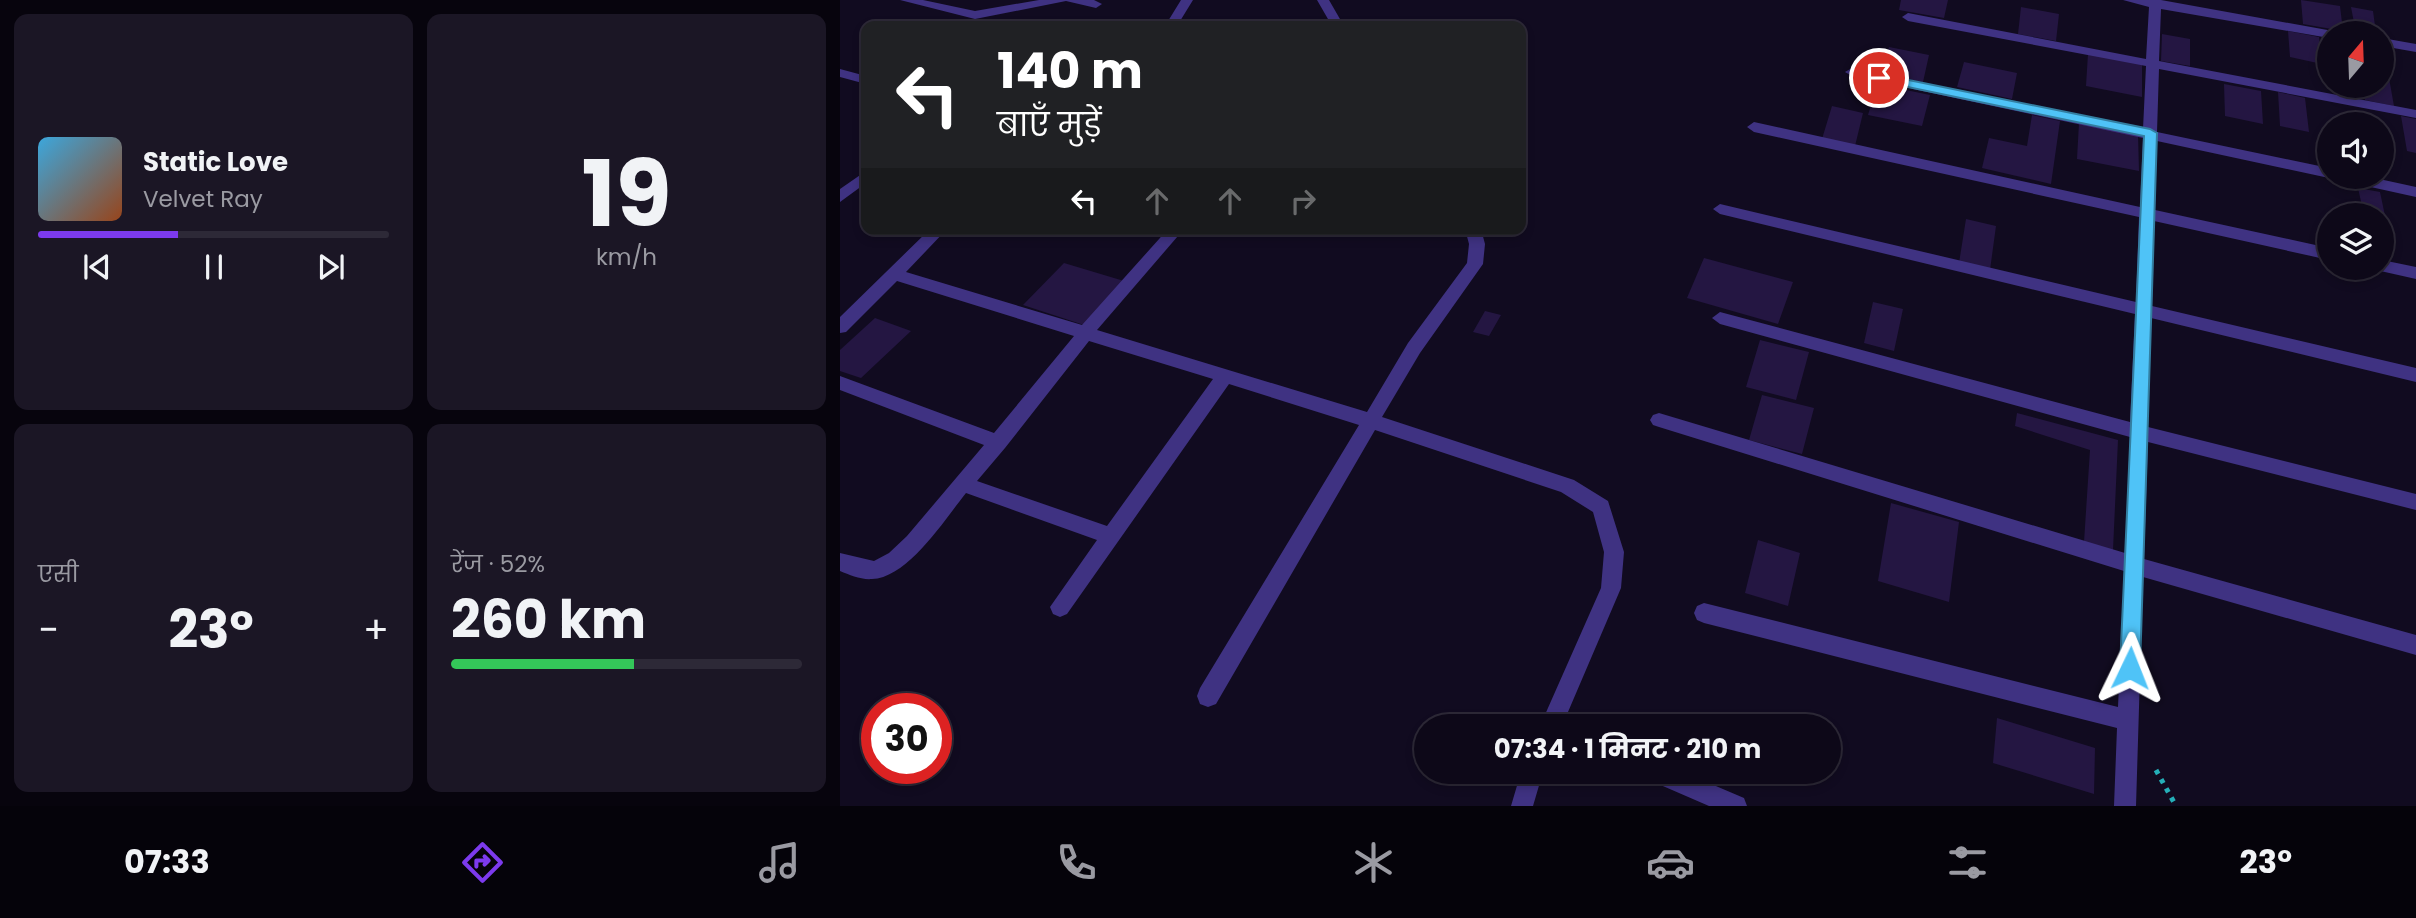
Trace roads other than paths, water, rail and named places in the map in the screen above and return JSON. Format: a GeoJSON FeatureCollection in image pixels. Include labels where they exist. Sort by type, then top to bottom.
{"type":"FeatureCollection","features":[{"type":"Feature","properties":{"kind":"street"},"geometry":{"type":"LineString","coordinates":[[906,0],[975,15],[1060,0]]}},
{"type":"Feature","properties":{"kind":"street"},"geometry":{"type":"LineString","coordinates":[[1071,0],[1096,4]]}},
{"type":"Feature","properties":{"kind":"street"},"geometry":{"type":"LineString","coordinates":[[1174,21],[1187,0]]}},
{"type":"Feature","properties":{"kind":"street"},"geometry":{"type":"LineString","coordinates":[[1323,0],[1335,21]]}},
{"type":"Feature","properties":{"kind":"street"},"geometry":{"type":"LineString","coordinates":[[2129,0],[2155,2],[2317,32]]}},
{"type":"Feature","properties":{"kind":"street"},"geometry":{"type":"LineString","coordinates":[[2124,806],[2155,2]]}},
{"type":"Feature","properties":{"kind":"street"},"geometry":{"type":"LineString","coordinates":[[1908,17],[2416,114]]}},
{"type":"Feature","properties":{"kind":"street"},"geometry":{"type":"LineString","coordinates":[[2394,44],[2416,48]]}},
{"type":"Feature","properties":{"kind":"street"},"geometry":{"type":"LineString","coordinates":[[1852,72],[2317,170]]}},
{"type":"Feature","properties":{"kind":"street"},"geometry":{"type":"LineString","coordinates":[[840,73],[861,79]]}},
{"type":"Feature","properties":{"kind":"street"},"geometry":{"type":"LineString","coordinates":[[1755,127],[2317,251]]}},
{"type":"Feature","properties":{"kind":"street"},"geometry":{"type":"LineString","coordinates":[[840,197],[853,187]]}},
{"type":"Feature","properties":{"kind":"street"},"geometry":{"type":"LineString","coordinates":[[2394,187],[2416,192]]}},
{"type":"Feature","properties":{"kind":"street"},"geometry":{"type":"LineString","coordinates":[[1720,209],[2416,375]]}},
{"type":"Feature","properties":{"kind":"street"},"geometry":{"type":"LineString","coordinates":[[840,327],[934,235]]}},
{"type":"Feature","properties":{"kind":"street"},"geometry":{"type":"LineString","coordinates":[[840,562],[866,571],[884,568],[905,550],[999,443],[1167,235]]}},
{"type":"Feature","properties":{"kind":"street"},"geometry":{"type":"LineString","coordinates":[[1208,696],[1414,348],[1475,264],[1477,244],[1475,235]]}},
{"type":"Feature","properties":{"kind":"street"},"geometry":{"type":"LineString","coordinates":[[2394,268],[2416,273]]}},
{"type":"Feature","properties":{"kind":"street"},"geometry":{"type":"LineString","coordinates":[[894,274],[1371,421],[1567,486],[1601,507],[1614,552],[1611,588],[1556,714]]}},
{"type":"Feature","properties":{"kind":"street"},"geometry":{"type":"LineString","coordinates":[[1720,318],[2139,432],[2416,502]]}},
{"type":"Feature","properties":{"kind":"street"},"geometry":{"type":"LineString","coordinates":[[1060,607],[1224,376]]}},
{"type":"Feature","properties":{"kind":"street"},"geometry":{"type":"LineString","coordinates":[[840,383],[999,443]]}},
{"type":"Feature","properties":{"kind":"street"},"geometry":{"type":"LineString","coordinates":[[1659,420],[2134,565],[2416,645]]}},
{"type":"Feature","properties":{"kind":"street"},"geometry":{"type":"LineString","coordinates":[[962,484],[1111,536]]}},
{"type":"Feature","properties":{"kind":"street"},"geometry":{"type":"LineString","coordinates":[[1704,613],[2128,720]]}},
{"type":"Feature","properties":{"kind":"street"},"geometry":{"type":"LineString","coordinates":[[1522,806],[1528,784]]}},
{"type":"Feature","properties":{"kind":"street"},"geometry":{"type":"LineString","coordinates":[[1685,784],[1736,806]]}}]}
